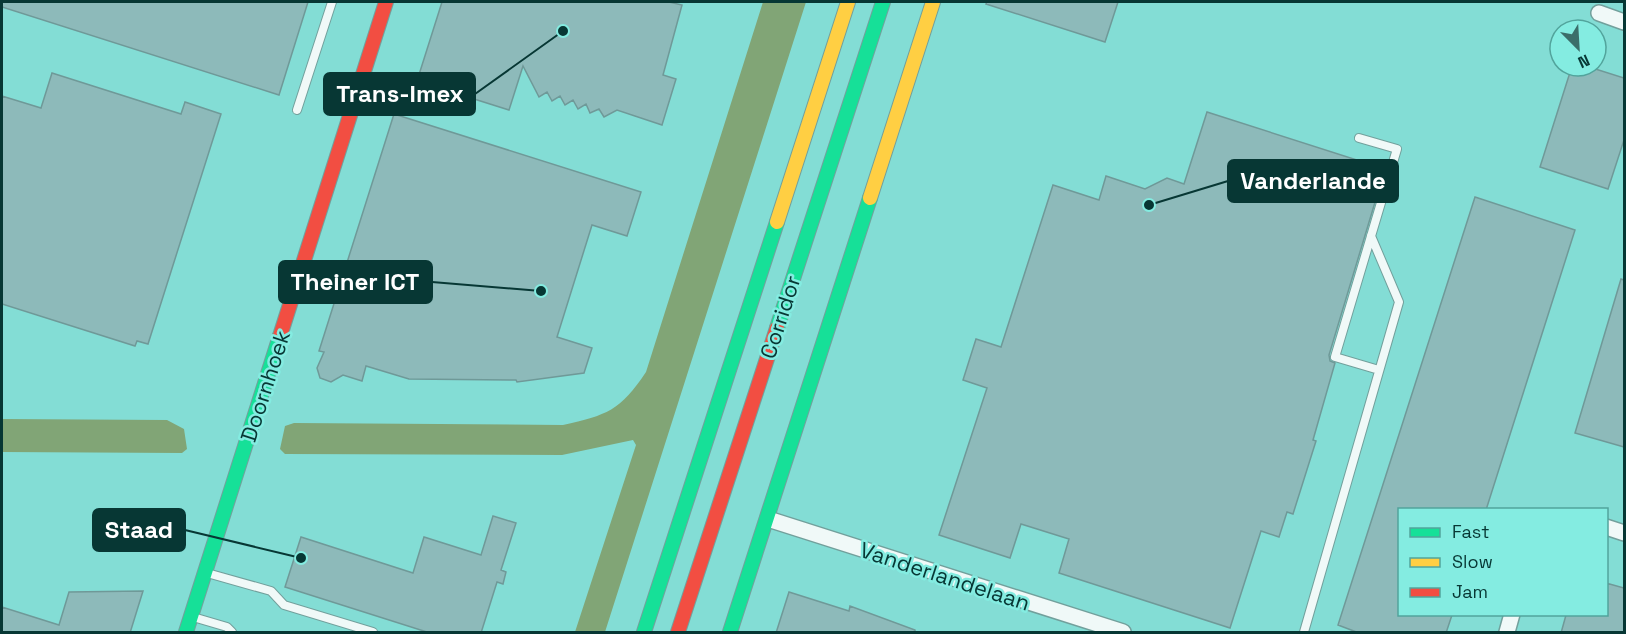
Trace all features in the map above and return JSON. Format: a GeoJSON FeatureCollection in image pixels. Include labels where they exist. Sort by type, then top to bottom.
{"type":"FeatureCollection","features":[{"type":"Feature","properties":{"kind":"street","name":"Doornhoek"},"geometry":{"type":"LineString","coordinates":[[186,633],[386,2]]}},
{"type":"Feature","properties":{"kind":"street","name":"Corridor"},"geometry":{"type":"LineString","coordinates":[[644,633],[848,2]]}},
{"type":"Feature","properties":{"kind":"street","name":"Corridor"},"geometry":{"type":"LineString","coordinates":[[678,633],[883,2]]}},
{"type":"Feature","properties":{"kind":"street"},"geometry":{"type":"LineString","coordinates":[[730,633],[933,2]]}},
{"type":"Feature","properties":{"kind":"street"},"geometry":{"type":"LineString","coordinates":[[1599,13],[1624,22]]}},
{"type":"Feature","properties":{"kind":"street","name":"Vanderlandelaan"},"geometry":{"type":"LineString","coordinates":[[768,519],[1123,633]]}},
{"type":"Feature","properties":{"kind":"street"},"geometry":{"type":"LineString","coordinates":[[1608,528],[1624,533]]}},
{"type":"Feature","properties":{"kind":"street"},"geometry":{"type":"LineString","coordinates":[[1507,633],[1512,616]]}},
{"type":"Feature","properties":{"kind":"lane"},"geometry":{"type":"LineString","coordinates":[[297,110],[332,2]]}},
{"type":"Feature","properties":{"kind":"lane"},"geometry":{"type":"LineString","coordinates":[[1359,138],[1397,149],[1335,357],[1379,370]]}},
{"type":"Feature","properties":{"kind":"lane"},"geometry":{"type":"LineString","coordinates":[[1304,633],[1399,302],[1371,236]]}},
{"type":"Feature","properties":{"kind":"lane"},"geometry":{"type":"LineString","coordinates":[[206,572],[271,591],[284,605],[373,633]]}},
{"type":"Feature","properties":{"kind":"lane"},"geometry":{"type":"LineString","coordinates":[[192,616],[227,627],[232,633]]}},
{"type":"Feature","properties":{"kind":"shaded area"},"geometry":{"type":"Polygon","coordinates":[[[2,2],[1624,2],[1624,632],[2,632],[2,2]]]}},
{"type":"Feature","properties":{"kind":"shaded area"},"geometry":{"type":"Polygon","coordinates":[[[763,2],[806,2],[605,632],[575,632],[636,445],[633,440],[562,455],[285,454],[280,449],[285,426],[294,423],[563,425],[602,414],[620,403],[646,372],[763,2]]]}},
{"type":"Feature","properties":{"kind":"shaded area"},"geometry":{"type":"Polygon","coordinates":[[[2,419],[167,420],[184,429],[187,449],[182,453],[2,452],[2,419]]]}},
{"type":"Feature","properties":{"kind":"building"},"geometry":{"type":"Polygon","coordinates":[[[2,2],[308,2],[279,95],[2,7],[2,2]]]}},
{"type":"Feature","properties":{"kind":"building"},"geometry":{"type":"Polygon","coordinates":[[[442,2],[669,2],[682,5],[663,75],[676,79],[662,125],[617,110],[604,117],[599,109],[590,113],[586,104],[578,109],[573,100],[565,105],[560,96],[552,101],[547,92],[539,97],[523,66],[509,110],[417,81],[442,2]]]}},
{"type":"Feature","properties":{"kind":"building"},"geometry":{"type":"Polygon","coordinates":[[[987,2],[1118,2],[1105,42],[986,4],[987,2]]]}},
{"type":"Feature","properties":{"kind":"building"},"geometry":{"type":"Polygon","coordinates":[[[52,73],[181,114],[185,102],[221,114],[148,344],[137,341],[135,346],[2,304],[2,96],[41,108],[52,73]]]}},
{"type":"Feature","properties":{"kind":"building"},"geometry":{"type":"Polygon","coordinates":[[[1608,73],[1624,78],[1624,140],[1608,189],[1540,167],[1568,78],[1608,78],[1608,73]]]}},
{"type":"Feature","properties":{"kind":"building"},"geometry":{"type":"Polygon","coordinates":[[[1207,112],[1385,169],[1329,355],[1330,361],[1335,363],[1313,440],[1316,441],[1293,514],[1287,512],[1279,537],[1261,531],[1230,628],[1059,573],[1069,539],[1021,524],[1010,558],[939,535],[987,388],[963,380],[976,339],[1001,347],[1053,185],[1099,200],[1106,176],[1145,189],[1167,178],[1184,184],[1207,112]]]}},
{"type":"Feature","properties":{"kind":"building"},"geometry":{"type":"Polygon","coordinates":[[[394,114],[641,192],[627,236],[592,225],[557,337],[592,348],[584,373],[517,382],[516,380],[409,379],[366,366],[362,381],[343,375],[331,382],[320,378],[317,368],[324,352],[319,351],[394,114]]]}},
{"type":"Feature","properties":{"kind":"building"},"geometry":{"type":"Polygon","coordinates":[[[1475,197],[1575,230],[1487,508],[1398,508],[1398,616],[1452,616],[1446,633],[1359,633],[1338,625],[1475,197]]]}},
{"type":"Feature","properties":{"kind":"building"},"geometry":{"type":"Polygon","coordinates":[[[1621,279],[1624,280],[1624,447],[1575,433],[1621,279]]]}},
{"type":"Feature","properties":{"kind":"building"},"geometry":{"type":"Polygon","coordinates":[[[493,516],[516,523],[501,570],[506,572],[503,584],[497,582],[481,633],[430,633],[285,587],[301,537],[413,573],[424,537],[481,555],[493,516]]]}},
{"type":"Feature","properties":{"kind":"building"},"geometry":{"type":"Polygon","coordinates":[[[1608,584],[1624,588],[1624,633],[1561,633],[1566,616],[1608,616],[1608,584]]]}},
{"type":"Feature","properties":{"kind":"building"},"geometry":{"type":"Polygon","coordinates":[[[143,591],[130,633],[2,633],[2,607],[59,625],[69,592],[143,591]]]}},
{"type":"Feature","properties":{"kind":"building"},"geometry":{"type":"Polygon","coordinates":[[[789,592],[849,611],[850,606],[915,630],[915,633],[776,633],[789,592]]]}},
{"type":"Feature","properties":{"kind":"traffic: fast"},"geometry":{"type":"LineString","coordinates":[[777,328],[883,2]]}},
{"type":"Feature","properties":{"kind":"traffic: fast"},"geometry":{"type":"LineString","coordinates":[[730,632],[870,198]]}},
{"type":"Feature","properties":{"kind":"traffic: fast"},"geometry":{"type":"LineString","coordinates":[[644,632],[777,222]]}},
{"type":"Feature","properties":{"kind":"traffic: fast"},"geometry":{"type":"LineString","coordinates":[[186,632],[280,336]]}},
{"type":"Feature","properties":{"kind":"traffic: slow"},"geometry":{"type":"LineString","coordinates":[[777,222],[848,2]]}},
{"type":"Feature","properties":{"kind":"traffic: slow"},"geometry":{"type":"LineString","coordinates":[[870,198],[933,2]]}},
{"type":"Feature","properties":{"kind":"traffic: jam"},"geometry":{"type":"LineString","coordinates":[[280,336],[386,2]]}},
{"type":"Feature","properties":{"kind":"traffic: jam"},"geometry":{"type":"LineString","coordinates":[[678,632],[777,328]]}},
{"type":"Feature","properties":{"kind":"place","name":"Trans-Imex"},"geometry":{"type":"Point","coordinates":[563,31]}},
{"type":"Feature","properties":{"kind":"place","name":"Vanderlande"},"geometry":{"type":"Point","coordinates":[1149,205]}},
{"type":"Feature","properties":{"kind":"place","name":"Theiner ICT"},"geometry":{"type":"Point","coordinates":[541,291]}},
{"type":"Feature","properties":{"kind":"place","name":"Staad"},"geometry":{"type":"Point","coordinates":[301,558]}}]}
